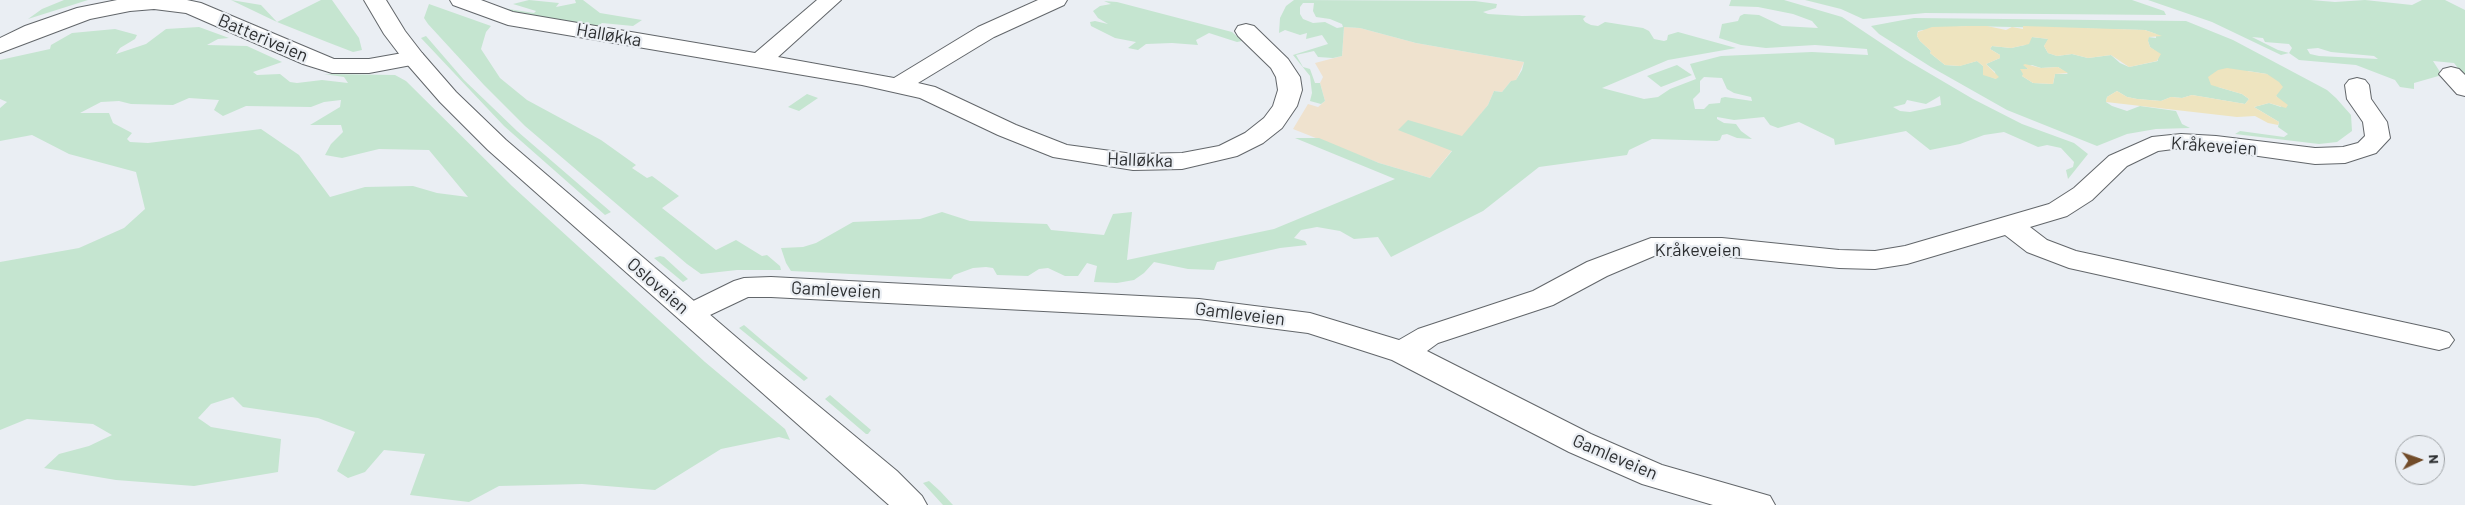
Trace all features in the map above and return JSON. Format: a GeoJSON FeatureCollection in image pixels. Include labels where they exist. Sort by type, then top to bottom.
{"type":"FeatureCollection","features":[{"type":"Feature","properties":{"kind":"street","name":"Osloveien"},"geometry":{"type":"LineString","coordinates":[[375,0],[395,34],[414,58],[448,97],[497,145],[885,480],[910,505]]}},
{"type":"Feature","properties":{"kind":"street","name":"Halløkka"},"geometry":{"type":"LineString","coordinates":[[461,0],[508,18],[899,85],[945,99],[1008,130],[1062,152],[1133,162],[1182,161],[1228,151],[1254,138],[1273,123],[1285,106],[1290,90],[1288,77],[1280,64],[1246,31]]}},
{"type":"Feature","properties":{"kind":"street"},"geometry":{"type":"LineString","coordinates":[[760,61],[830,0]]}},
{"type":"Feature","properties":{"kind":"street"},"geometry":{"type":"LineString","coordinates":[[899,85],[946,54],[986,32],[1056,0]]}},
{"type":"Feature","properties":{"kind":"street","name":"Batteriveien"},"geometry":{"type":"LineString","coordinates":[[0,46],[33,31],[85,13],[130,4],[154,3],[176,4],[193,8],[332,66],[369,66],[414,58]]}},
{"type":"Feature","properties":{"kind":"street","name":"Kråkeveien"},"geometry":{"type":"LineString","coordinates":[[1403,352],[1428,336],[1542,298],[1598,268],[1651,248],[1722,247],[1839,259],[1875,260],[1907,256],[2058,210],[2083,194],[2118,160],[2152,144],[2181,141],[2216,143],[2316,156],[2345,155],[2368,148],[2378,138],[2375,122],[2359,99],[2357,85]]}},
{"type":"Feature","properties":{"kind":"street"},"geometry":{"type":"LineString","coordinates":[[2010,225],[2037,246],[2069,259],[2439,340]]}},
{"type":"Feature","properties":{"kind":"street","name":"Gamleveien"},"geometry":{"type":"LineString","coordinates":[[691,314],[719,298],[744,288],[772,287],[1169,307],[1310,323],[1403,352],[1615,460],[1654,475],[1758,505]]}},
{"type":"Feature","properties":{"kind":"shaded area"},"geometry":{"type":"Polygon","coordinates":[[[1344,27],[1360,28],[1416,43],[1524,62],[1516,81],[1511,81],[1502,92],[1494,91],[1488,105],[1430,178],[1379,163],[1293,129],[1308,104],[1318,107],[1325,101],[1320,83],[1323,77],[1315,63],[1342,56],[1344,27]]]}},
{"type":"Feature","properties":{"kind":"green space"},"geometry":{"type":"Polygon","coordinates":[[[64,0],[88,0],[28,19],[42,9],[64,0]]]}},
{"type":"Feature","properties":{"kind":"green space"},"geometry":{"type":"Polygon","coordinates":[[[231,0],[261,5],[277,22],[231,0]]]}},
{"type":"Feature","properties":{"kind":"green space"},"geometry":{"type":"Polygon","coordinates":[[[321,0],[332,0],[359,38],[362,50],[353,52],[277,22],[321,0]]]}},
{"type":"Feature","properties":{"kind":"green space"},"geometry":{"type":"Polygon","coordinates":[[[529,0],[559,3],[556,7],[576,3],[575,0],[583,0],[600,13],[642,20],[633,26],[602,23],[597,27],[531,17],[502,8],[534,13],[536,11],[513,4],[529,0]]]}},
{"type":"Feature","properties":{"kind":"green space"},"geometry":{"type":"Polygon","coordinates":[[[1294,0],[1475,1],[1497,4],[1496,8],[1483,12],[1488,14],[1522,16],[1580,15],[1586,16],[1583,19],[1591,25],[1598,26],[1605,22],[1643,28],[1649,31],[1654,39],[1664,41],[1667,40],[1668,35],[1678,32],[1736,48],[1668,60],[1602,88],[1644,99],[1658,97],[1670,89],[1696,79],[1690,64],[1721,56],[1812,52],[1868,55],[1867,49],[1815,45],[1766,48],[1741,45],[1719,38],[1722,24],[1738,21],[1740,16],[1744,14],[1759,15],[1782,26],[1818,28],[1812,21],[1793,14],[1758,7],[1729,6],[1731,0],[1784,0],[1842,17],[1905,59],[1973,99],[2022,124],[2074,143],[2088,154],[2068,179],[2066,170],[2073,167],[2074,162],[2061,148],[2047,145],[2038,147],[2004,132],[1984,135],[1960,144],[1930,150],[1906,131],[1835,145],[1834,139],[1799,122],[1778,128],[1770,125],[1764,117],[1734,120],[1717,117],[1717,119],[1724,123],[1736,124],[1741,131],[1752,139],[1737,138],[1727,134],[1722,135],[1720,140],[1717,141],[1652,139],[1629,150],[1627,155],[1539,167],[1483,211],[1391,257],[1378,237],[1354,239],[1340,231],[1317,227],[1301,230],[1294,238],[1305,241],[1307,245],[1280,248],[1217,262],[1214,270],[1188,269],[1154,262],[1134,280],[1117,283],[1094,282],[1097,266],[1087,263],[1078,276],[1065,276],[1048,268],[1039,269],[1028,276],[997,275],[993,268],[986,267],[973,268],[954,275],[951,279],[791,271],[786,263],[781,248],[803,247],[816,243],[853,222],[920,219],[942,212],[970,221],[1047,224],[1051,230],[1104,235],[1113,214],[1132,212],[1127,260],[1274,229],[1395,179],[1295,138],[1319,138],[1379,163],[1430,178],[1452,151],[1398,130],[1408,120],[1462,136],[1488,105],[1494,91],[1502,92],[1511,81],[1516,80],[1522,70],[1524,62],[1416,43],[1360,28],[1344,27],[1342,56],[1333,58],[1318,57],[1314,51],[1296,55],[1303,67],[1310,69],[1315,83],[1320,83],[1325,101],[1321,104],[1310,101],[1312,93],[1310,76],[1293,55],[1328,44],[1322,35],[1306,39],[1307,33],[1300,35],[1285,30],[1279,33],[1280,18],[1286,6],[1294,0]],[[1303,3],[1300,7],[1300,14],[1303,19],[1313,23],[1325,22],[1337,28],[1343,27],[1342,24],[1330,19],[1316,17],[1313,11],[1314,3],[1303,3]],[[1704,77],[1700,81],[1700,92],[1693,99],[1695,109],[1704,109],[1709,104],[1720,103],[1721,98],[1725,97],[1752,101],[1751,97],[1734,93],[1727,89],[1722,78],[1704,77]],[[1940,96],[1926,104],[1907,100],[1905,104],[1893,107],[1900,111],[1910,112],[1934,107],[1941,105],[1940,96]]]}},
{"type":"Feature","properties":{"kind":"green space"},"geometry":{"type":"Polygon","coordinates":[[[1805,0],[2132,0],[2164,11],[2166,15],[1925,13],[1863,19],[1841,9],[1805,0]]]}},
{"type":"Feature","properties":{"kind":"green space"},"geometry":{"type":"Polygon","coordinates":[[[2148,0],[2311,0],[2335,2],[2365,0],[2412,5],[2422,0],[2445,0],[2465,10],[2465,77],[2454,63],[2433,61],[2442,75],[2414,83],[2414,89],[2400,87],[2395,80],[2356,65],[2299,60],[2289,53],[2281,55],[2212,22],[2148,0]],[[2252,37],[2278,50],[2289,53],[2292,48],[2289,44],[2265,42],[2263,38],[2252,37]],[[2318,48],[2307,49],[2310,54],[2319,56],[2378,59],[2374,56],[2331,52],[2318,48]]]}},
{"type":"Feature","properties":{"kind":"green space"},"geometry":{"type":"Polygon","coordinates":[[[1104,1],[1117,2],[1232,32],[1242,41],[1237,42],[1209,33],[1196,40],[1198,45],[1146,44],[1138,50],[1128,48],[1136,42],[1115,38],[1091,26],[1090,22],[1095,21],[1108,24],[1098,18],[1093,11],[1100,6],[1111,4],[1104,1]]]}},
{"type":"Feature","properties":{"kind":"green space"},"geometry":{"type":"Polygon","coordinates":[[[429,4],[491,26],[486,32],[481,49],[500,78],[527,100],[601,140],[636,165],[632,168],[647,178],[652,176],[679,196],[662,208],[716,250],[736,240],[762,256],[767,255],[780,266],[781,270],[737,270],[701,274],[687,264],[525,126],[484,85],[428,24],[424,18],[429,4]]]}},
{"type":"Feature","properties":{"kind":"green space"},"geometry":{"type":"Polygon","coordinates":[[[1914,18],[2186,21],[2233,40],[2327,90],[2351,115],[2352,131],[2337,142],[2319,144],[2235,134],[2240,131],[2284,137],[2288,134],[2278,127],[2279,122],[2254,107],[2269,103],[2281,107],[2267,74],[2248,71],[2218,87],[2242,94],[2249,99],[2245,104],[2192,95],[2182,98],[2171,97],[2161,101],[2137,99],[2127,97],[2117,91],[2107,97],[2106,102],[2112,106],[2127,111],[2140,106],[2176,111],[2182,124],[2190,128],[2156,129],[2127,134],[2097,146],[2007,110],[1931,67],[1879,34],[1871,26],[1914,18]],[[1968,26],[1923,30],[1918,31],[1917,36],[1931,51],[1930,53],[1945,65],[1959,66],[1977,61],[1983,66],[1986,75],[1996,79],[1995,72],[1986,64],[2000,58],[2000,55],[1990,49],[1992,46],[2011,48],[2025,45],[2032,37],[2049,39],[2044,46],[2048,53],[2057,56],[2072,54],[2088,58],[2111,55],[2120,63],[2129,67],[2158,61],[2155,51],[2150,47],[2148,41],[2148,37],[2156,38],[2156,34],[2145,30],[1968,26]],[[2032,65],[2027,67],[2028,70],[2022,76],[2033,83],[2053,84],[2055,74],[2068,74],[2058,67],[2041,68],[2032,65]]]}},
{"type":"Feature","properties":{"kind":"green space"},"geometry":{"type":"Polygon","coordinates":[[[199,27],[229,38],[218,39],[207,45],[247,46],[282,62],[253,72],[257,75],[280,74],[290,82],[297,83],[322,80],[348,83],[344,77],[324,74],[395,75],[406,81],[512,186],[705,362],[785,429],[790,440],[779,437],[721,449],[655,490],[582,484],[499,486],[469,502],[410,495],[425,454],[384,450],[365,472],[348,478],[337,471],[355,432],[318,418],[243,407],[233,397],[211,404],[198,418],[211,427],[281,439],[278,472],[194,486],[116,480],[44,468],[59,454],[89,446],[112,435],[93,424],[27,419],[0,430],[0,262],[79,248],[124,228],[145,209],[136,172],[69,154],[32,135],[0,141],[0,108],[7,102],[0,99],[0,60],[50,49],[51,45],[72,33],[115,29],[137,35],[135,39],[120,48],[116,54],[146,44],[166,29],[199,27]],[[189,98],[173,105],[131,104],[119,101],[101,102],[80,113],[109,113],[113,123],[132,133],[127,139],[130,142],[148,143],[261,129],[299,155],[330,197],[365,187],[413,186],[437,193],[468,197],[429,150],[379,149],[342,158],[325,155],[331,144],[343,132],[341,125],[310,125],[340,107],[341,100],[324,102],[311,107],[246,106],[223,116],[214,110],[219,100],[189,98]]]}},
{"type":"Feature","properties":{"kind":"green space"},"geometry":{"type":"Polygon","coordinates":[[[426,36],[464,80],[517,131],[611,212],[605,215],[504,126],[421,38],[426,36]]]}},
{"type":"Feature","properties":{"kind":"green space"},"geometry":{"type":"Polygon","coordinates":[[[1677,65],[1692,75],[1661,87],[1647,76],[1677,65]]]}},
{"type":"Feature","properties":{"kind":"green space"},"geometry":{"type":"Polygon","coordinates":[[[807,94],[818,98],[799,111],[788,107],[807,94]]]}},
{"type":"Feature","properties":{"kind":"green space"},"geometry":{"type":"Polygon","coordinates":[[[664,257],[688,279],[683,282],[654,258],[664,257]]]}},
{"type":"Feature","properties":{"kind":"green space"},"geometry":{"type":"Polygon","coordinates":[[[744,325],[808,378],[804,381],[739,328],[744,325]]]}},
{"type":"Feature","properties":{"kind":"green space"},"geometry":{"type":"Polygon","coordinates":[[[830,395],[871,430],[868,434],[825,399],[830,395]]]}},
{"type":"Feature","properties":{"kind":"green space"},"geometry":{"type":"Polygon","coordinates":[[[929,481],[953,505],[943,505],[923,483],[929,481]]]}},
{"type":"Feature","properties":{"kind":"sand"},"geometry":{"type":"Polygon","coordinates":[[[1987,26],[2006,30],[2012,27],[2023,29],[2023,26],[2145,30],[2162,36],[2149,37],[2148,41],[2150,47],[2161,54],[2157,61],[2129,67],[2111,55],[2088,58],[2072,54],[2057,56],[2048,53],[2044,46],[2048,39],[2032,37],[2029,44],[2025,45],[2011,48],[1992,46],[1990,49],[2000,55],[2000,58],[1986,64],[1999,77],[1996,79],[1983,75],[1983,66],[1977,61],[1960,66],[1945,65],[1930,53],[1931,51],[1917,36],[1918,32],[1932,27],[1987,26]]]}},
{"type":"Feature","properties":{"kind":"sand"},"geometry":{"type":"Polygon","coordinates":[[[2023,65],[2041,68],[2058,67],[2068,73],[2055,74],[2053,84],[2033,83],[2022,76],[2023,74],[2020,69],[2028,69],[2023,65]]]}},
{"type":"Feature","properties":{"kind":"sand"},"geometry":{"type":"Polygon","coordinates":[[[2227,68],[2267,74],[2279,82],[2283,87],[2276,96],[2288,105],[2286,108],[2269,103],[2254,107],[2279,122],[2278,125],[2268,123],[2255,116],[2237,117],[2106,102],[2107,97],[2117,91],[2127,97],[2137,99],[2161,101],[2171,97],[2182,98],[2192,95],[2245,104],[2249,99],[2242,94],[2211,85],[2208,77],[2218,70],[2227,68]]]}}]}
